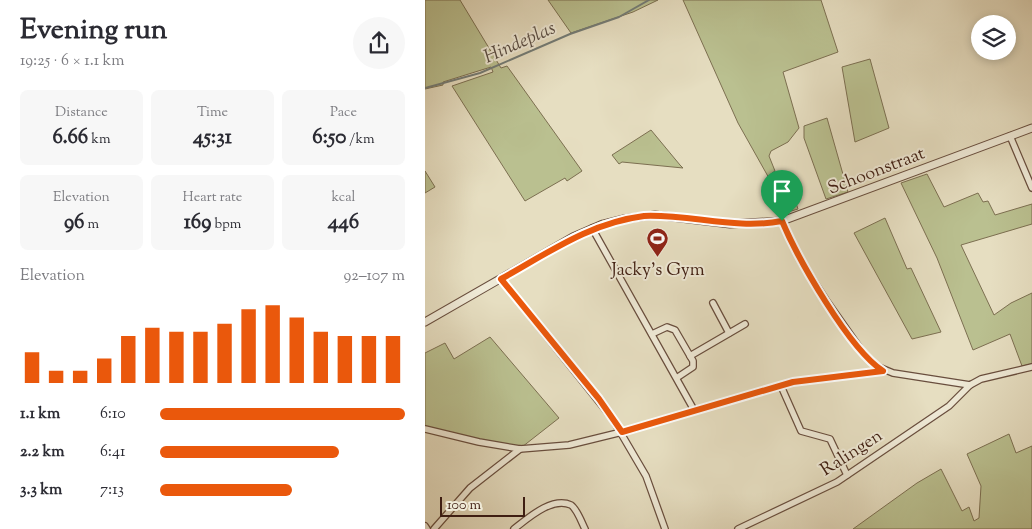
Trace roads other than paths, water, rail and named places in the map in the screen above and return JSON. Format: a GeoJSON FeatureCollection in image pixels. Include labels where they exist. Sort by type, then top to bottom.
{"type":"FeatureCollection","features":[{"type":"Feature","properties":{"kind":"street","name":"Schoonstraat"},"geometry":{"type":"LineString","coordinates":[[425,322],[592,228],[623,219],[655,215],[736,224],[782,221],[1032,128]]}},
{"type":"Feature","properties":{"kind":"street"},"geometry":{"type":"LineString","coordinates":[[1011,136],[1032,188]]}},
{"type":"Feature","properties":{"kind":"street"},"geometry":{"type":"LineString","coordinates":[[782,221],[802,263],[826,300],[864,354],[883,371]]}},
{"type":"Feature","properties":{"kind":"street"},"geometry":{"type":"LineString","coordinates":[[592,228],[695,410]]}},
{"type":"Feature","properties":{"kind":"street"},"geometry":{"type":"LineString","coordinates":[[501,279],[599,399],[622,432],[646,476],[665,529]]}},
{"type":"Feature","properties":{"kind":"street"},"geometry":{"type":"LineString","coordinates":[[713,303],[729,333]]}},
{"type":"Feature","properties":{"kind":"street"},"geometry":{"type":"LineString","coordinates":[[690,356],[745,324]]}},
{"type":"Feature","properties":{"kind":"street"},"geometry":{"type":"LineString","coordinates":[[652,334],[667,327],[673,328],[690,356],[693,366],[678,378]]}},
{"type":"Feature","properties":{"kind":"street","name":"Ralingen"},"geometry":{"type":"LineString","coordinates":[[739,529],[837,482],[949,406],[970,385],[981,379],[1032,366]]}},
{"type":"Feature","properties":{"kind":"street"},"geometry":{"type":"LineString","coordinates":[[425,429],[479,442],[520,449],[569,445],[815,378],[883,371],[970,385]]}},
{"type":"Feature","properties":{"kind":"street"},"geometry":{"type":"LineString","coordinates":[[781,386],[801,430],[830,439],[847,475]]}},
{"type":"Feature","properties":{"kind":"street"},"geometry":{"type":"LineString","coordinates":[[434,529],[470,488],[520,449]]}},
{"type":"Feature","properties":{"kind":"street"},"geometry":{"type":"LineString","coordinates":[[514,529],[545,506],[566,504],[575,509],[585,529]]}},
{"type":"Feature","properties":{"kind":"waterway","name":"Hindeplas"},"geometry":{"type":"LineString","coordinates":[[425,88],[480,73],[570,34],[619,17],[649,0]]}},
{"type":"Feature","properties":{"kind":"place","name":"Jacky's Gym"},"geometry":{"type":"Point","coordinates":[658,258]}}]}
